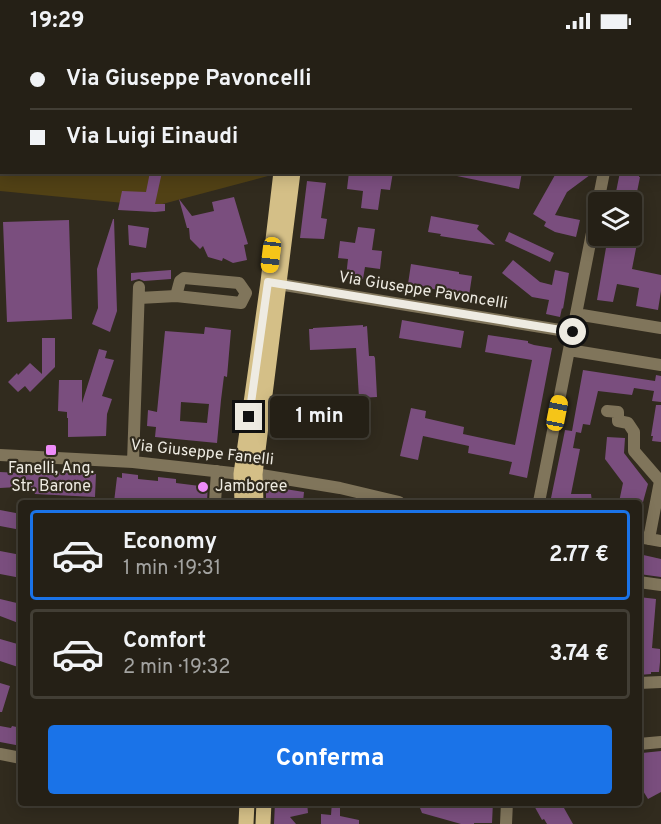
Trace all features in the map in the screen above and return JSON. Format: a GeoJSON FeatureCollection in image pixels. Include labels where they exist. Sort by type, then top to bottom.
{"type":"FeatureCollection","features":[{"type":"Feature","properties":{"kind":"main road"},"geometry":{"type":"LineString","coordinates":[[274,283],[281,174]]}},
{"type":"Feature","properties":{"kind":"main road"},"geometry":{"type":"LineString","coordinates":[[242,500],[274,283],[293,174]]}},
{"type":"Feature","properties":{"kind":"main road"},"geometry":{"type":"LineString","coordinates":[[248,474],[255,500]]}},
{"type":"Feature","properties":{"kind":"main road"},"geometry":{"type":"LineString","coordinates":[[246,824],[247,806]]}},
{"type":"Feature","properties":{"kind":"main road"},"geometry":{"type":"LineString","coordinates":[[263,824],[264,806]]}},
{"type":"Feature","properties":{"kind":"street"},"geometry":{"type":"LineString","coordinates":[[539,500],[604,174]]}},
{"type":"Feature","properties":{"kind":"street"},"geometry":{"type":"LineString","coordinates":[[133,462],[139,292],[176,296],[241,303],[246,293],[239,283],[184,278],[180,281],[176,296]]}},
{"type":"Feature","properties":{"kind":"street","name":"Via Giuseppe Pavoncelli"},"geometry":{"type":"LineString","coordinates":[[274,283],[573,332]]}},
{"type":"Feature","properties":{"kind":"street"},"geometry":{"type":"LineString","coordinates":[[576,314],[661,328]]}},
{"type":"Feature","properties":{"kind":"street"},"geometry":{"type":"LineString","coordinates":[[569,350],[661,364]]}},
{"type":"Feature","properties":{"kind":"street"},"geometry":{"type":"LineString","coordinates":[[607,411],[618,412],[618,421],[628,423],[634,432],[634,451],[661,481],[650,539]]}},
{"type":"Feature","properties":{"kind":"street","name":"Via Giuseppe Fanelli"},"geometry":{"type":"LineString","coordinates":[[0,454],[133,462],[248,474],[340,488],[382,500]]}},
{"type":"Feature","properties":{"kind":"street"},"geometry":{"type":"LineString","coordinates":[[215,500],[217,471]]}},
{"type":"Feature","properties":{"kind":"street"},"geometry":{"type":"LineString","coordinates":[[642,582],[661,585]]}},
{"type":"Feature","properties":{"kind":"street"},"geometry":{"type":"LineString","coordinates":[[642,683],[661,682]]}},
{"type":"Feature","properties":{"kind":"street"},"geometry":{"type":"LineString","coordinates":[[642,744],[661,742]]}},
{"type":"Feature","properties":{"kind":"street"},"geometry":{"type":"LineString","coordinates":[[0,754],[18,757]]}},
{"type":"Feature","properties":{"kind":"street"},"geometry":{"type":"LineString","coordinates":[[506,824],[507,806]]}},
{"type":"Feature","properties":{"kind":"shaded area"},"geometry":{"type":"Polygon","coordinates":[[[0,174],[268,174],[268,176],[155,206],[0,191],[0,174]]]}},
{"type":"Feature","properties":{"kind":"building"},"geometry":{"type":"Polygon","coordinates":[[[150,174],[162,174],[155,204],[165,204],[165,211],[118,210],[122,191],[146,192],[150,174]]]}},
{"type":"Feature","properties":{"kind":"building"},"geometry":{"type":"Polygon","coordinates":[[[349,174],[393,174],[390,190],[381,189],[378,210],[361,208],[363,191],[347,189],[349,174]]]}},
{"type":"Feature","properties":{"kind":"building"},"geometry":{"type":"Polygon","coordinates":[[[457,174],[522,174],[519,189],[457,176],[457,174]]]}},
{"type":"Feature","properties":{"kind":"building"},"geometry":{"type":"Polygon","coordinates":[[[591,174],[567,192],[555,215],[580,220],[576,237],[555,232],[544,226],[546,222],[533,214],[555,175],[591,174]]]}},
{"type":"Feature","properties":{"kind":"building"},"geometry":{"type":"Polygon","coordinates":[[[620,174],[633,174],[640,177],[637,192],[616,192],[620,174]]]}},
{"type":"Feature","properties":{"kind":"building"},"geometry":{"type":"Polygon","coordinates":[[[307,181],[326,183],[321,218],[327,219],[324,239],[300,238],[307,181]]]}},
{"type":"Feature","properties":{"kind":"building"},"geometry":{"type":"Polygon","coordinates":[[[234,197],[248,244],[244,245],[247,260],[233,263],[223,258],[222,261],[208,257],[203,246],[200,249],[190,239],[189,228],[187,228],[179,199],[192,216],[214,211],[212,202],[234,197]]]}},
{"type":"Feature","properties":{"kind":"building"},"geometry":{"type":"Polygon","coordinates":[[[431,216],[479,225],[477,229],[495,245],[428,232],[431,216]]]}},
{"type":"Feature","properties":{"kind":"building"},"geometry":{"type":"Polygon","coordinates":[[[113,219],[117,311],[110,332],[92,324],[98,308],[97,269],[113,219]]]}},
{"type":"Feature","properties":{"kind":"building"},"geometry":{"type":"Polygon","coordinates":[[[69,220],[72,319],[7,322],[3,222],[69,220]]]}},
{"type":"Feature","properties":{"kind":"building"},"geometry":{"type":"Polygon","coordinates":[[[128,225],[149,228],[146,248],[129,245],[128,225]]]}},
{"type":"Feature","properties":{"kind":"building"},"geometry":{"type":"Polygon","coordinates":[[[358,227],[375,229],[372,250],[382,251],[380,269],[365,267],[363,279],[346,277],[348,259],[338,258],[340,241],[355,243],[358,227]]]}},
{"type":"Feature","properties":{"kind":"building"},"geometry":{"type":"Polygon","coordinates":[[[509,232],[554,253],[550,262],[505,241],[509,232]]]}},
{"type":"Feature","properties":{"kind":"building"},"geometry":{"type":"Polygon","coordinates":[[[606,246],[636,246],[632,269],[661,275],[658,310],[636,306],[639,288],[617,284],[613,302],[597,300],[606,246]]]}},
{"type":"Feature","properties":{"kind":"building"},"geometry":{"type":"Polygon","coordinates":[[[513,260],[540,282],[552,285],[555,270],[569,273],[560,317],[546,314],[549,300],[532,297],[502,273],[513,260]]]}},
{"type":"Feature","properties":{"kind":"building"},"geometry":{"type":"Polygon","coordinates":[[[411,264],[472,276],[469,296],[408,284],[411,264]]]}},
{"type":"Feature","properties":{"kind":"building"},"geometry":{"type":"Polygon","coordinates":[[[171,270],[171,279],[131,281],[131,273],[171,270]]]}},
{"type":"Feature","properties":{"kind":"building"},"geometry":{"type":"Polygon","coordinates":[[[402,320],[464,331],[461,348],[399,338],[402,320]]]}},
{"type":"Feature","properties":{"kind":"building"},"geometry":{"type":"Polygon","coordinates":[[[363,325],[363,327],[367,326],[369,356],[375,358],[377,397],[359,398],[356,348],[310,350],[309,329],[363,325]]]}},
{"type":"Feature","properties":{"kind":"building"},"geometry":{"type":"Polygon","coordinates":[[[205,327],[231,330],[227,377],[224,376],[217,443],[155,437],[156,427],[147,426],[148,410],[157,412],[165,331],[204,334],[205,327]],[[181,402],[180,421],[207,423],[209,404],[181,402]]]}},
{"type":"Feature","properties":{"kind":"building"},"geometry":{"type":"Polygon","coordinates":[[[488,335],[528,341],[534,345],[552,348],[527,478],[509,474],[512,462],[468,453],[469,446],[423,436],[418,460],[400,456],[411,408],[426,411],[425,418],[464,427],[463,434],[515,445],[532,360],[485,352],[488,335]]]}},
{"type":"Feature","properties":{"kind":"building"},"geometry":{"type":"Polygon","coordinates":[[[42,338],[55,338],[55,367],[30,392],[25,386],[18,392],[8,382],[30,363],[42,374],[42,338]]]}},
{"type":"Feature","properties":{"kind":"building"},"geometry":{"type":"Polygon","coordinates":[[[99,349],[107,351],[105,358],[114,360],[102,396],[112,399],[107,414],[106,436],[68,437],[67,412],[58,411],[59,380],[82,380],[82,403],[99,349]]]}},
{"type":"Feature","properties":{"kind":"building"},"geometry":{"type":"Polygon","coordinates":[[[583,370],[655,381],[656,375],[661,376],[661,402],[652,401],[654,391],[634,388],[632,395],[598,391],[590,425],[583,424],[581,433],[576,432],[573,448],[580,449],[571,494],[591,494],[592,500],[553,500],[551,498],[565,430],[572,431],[583,370]]]}},
{"type":"Feature","properties":{"kind":"building"},"geometry":{"type":"Polygon","coordinates":[[[656,405],[661,405],[661,442],[652,441],[653,436],[651,436],[656,405]]]}},
{"type":"Feature","properties":{"kind":"building"},"geometry":{"type":"Polygon","coordinates":[[[607,437],[625,438],[624,453],[648,484],[643,502],[642,500],[619,500],[623,483],[605,459],[607,437]]]}},
{"type":"Feature","properties":{"kind":"building"},"geometry":{"type":"Polygon","coordinates":[[[38,471],[96,474],[95,497],[35,494],[33,489],[17,489],[18,487],[0,488],[0,472],[38,474],[38,471]]]}},
{"type":"Feature","properties":{"kind":"building"},"geometry":{"type":"Polygon","coordinates":[[[122,473],[138,475],[138,479],[158,481],[158,477],[176,479],[176,483],[200,486],[200,481],[208,482],[207,500],[114,500],[117,477],[122,478],[122,473]]]}},
{"type":"Feature","properties":{"kind":"building"},"geometry":{"type":"Polygon","coordinates":[[[266,486],[304,492],[303,500],[266,500],[266,486]]]}},
{"type":"Feature","properties":{"kind":"building"},"geometry":{"type":"Polygon","coordinates":[[[0,510],[18,513],[18,529],[0,526],[0,510]]]}},
{"type":"Feature","properties":{"kind":"building"},"geometry":{"type":"Polygon","coordinates":[[[0,551],[18,554],[18,577],[0,574],[0,551]]]}},
{"type":"Feature","properties":{"kind":"building"},"geometry":{"type":"Polygon","coordinates":[[[642,555],[661,559],[661,577],[642,574],[642,555]]]}},
{"type":"Feature","properties":{"kind":"building"},"geometry":{"type":"Polygon","coordinates":[[[642,597],[656,599],[652,648],[660,649],[660,662],[659,672],[651,672],[651,674],[642,675],[642,597]]]}},
{"type":"Feature","properties":{"kind":"building"},"geometry":{"type":"Polygon","coordinates":[[[0,599],[18,603],[18,623],[0,616],[0,599]]]}},
{"type":"Feature","properties":{"kind":"building"},"geometry":{"type":"Polygon","coordinates":[[[0,639],[18,644],[18,667],[0,661],[0,639]]]}},
{"type":"Feature","properties":{"kind":"building"},"geometry":{"type":"Polygon","coordinates":[[[0,683],[10,686],[2,712],[0,712],[0,683]]]}},
{"type":"Feature","properties":{"kind":"building"},"geometry":{"type":"Polygon","coordinates":[[[0,726],[18,727],[18,745],[0,742],[0,726]]]}},
{"type":"Feature","properties":{"kind":"building"},"geometry":{"type":"Polygon","coordinates":[[[661,751],[661,792],[648,799],[642,789],[642,753],[661,751]]]}},
{"type":"Feature","properties":{"kind":"building"},"geometry":{"type":"Polygon","coordinates":[[[275,806],[307,806],[308,813],[290,817],[296,824],[274,824],[275,806]]]}},
{"type":"Feature","properties":{"kind":"building"},"geometry":{"type":"Polygon","coordinates":[[[332,806],[340,806],[340,816],[359,820],[359,824],[321,824],[321,814],[331,815],[332,806]]]}},
{"type":"Feature","properties":{"kind":"building"},"geometry":{"type":"Polygon","coordinates":[[[421,806],[493,806],[492,823],[461,824],[422,813],[421,806]]]}},
{"type":"Feature","properties":{"kind":"building"},"geometry":{"type":"Polygon","coordinates":[[[534,806],[566,806],[564,808],[573,824],[547,824],[544,819],[542,820],[534,806]]]}},
{"type":"Feature","properties":{"kind":"place","name":"Fanelli, Ang. Str. Barone"},"geometry":{"type":"Point","coordinates":[51,450]}},
{"type":"Feature","properties":{"kind":"place","name":"Jamboree"},"geometry":{"type":"Point","coordinates":[203,487]}},
{"type":"Feature","properties":{"kind":"route"},"geometry":{"type":"LineString","coordinates":[[249,417],[268,282],[573,332]]}}]}
